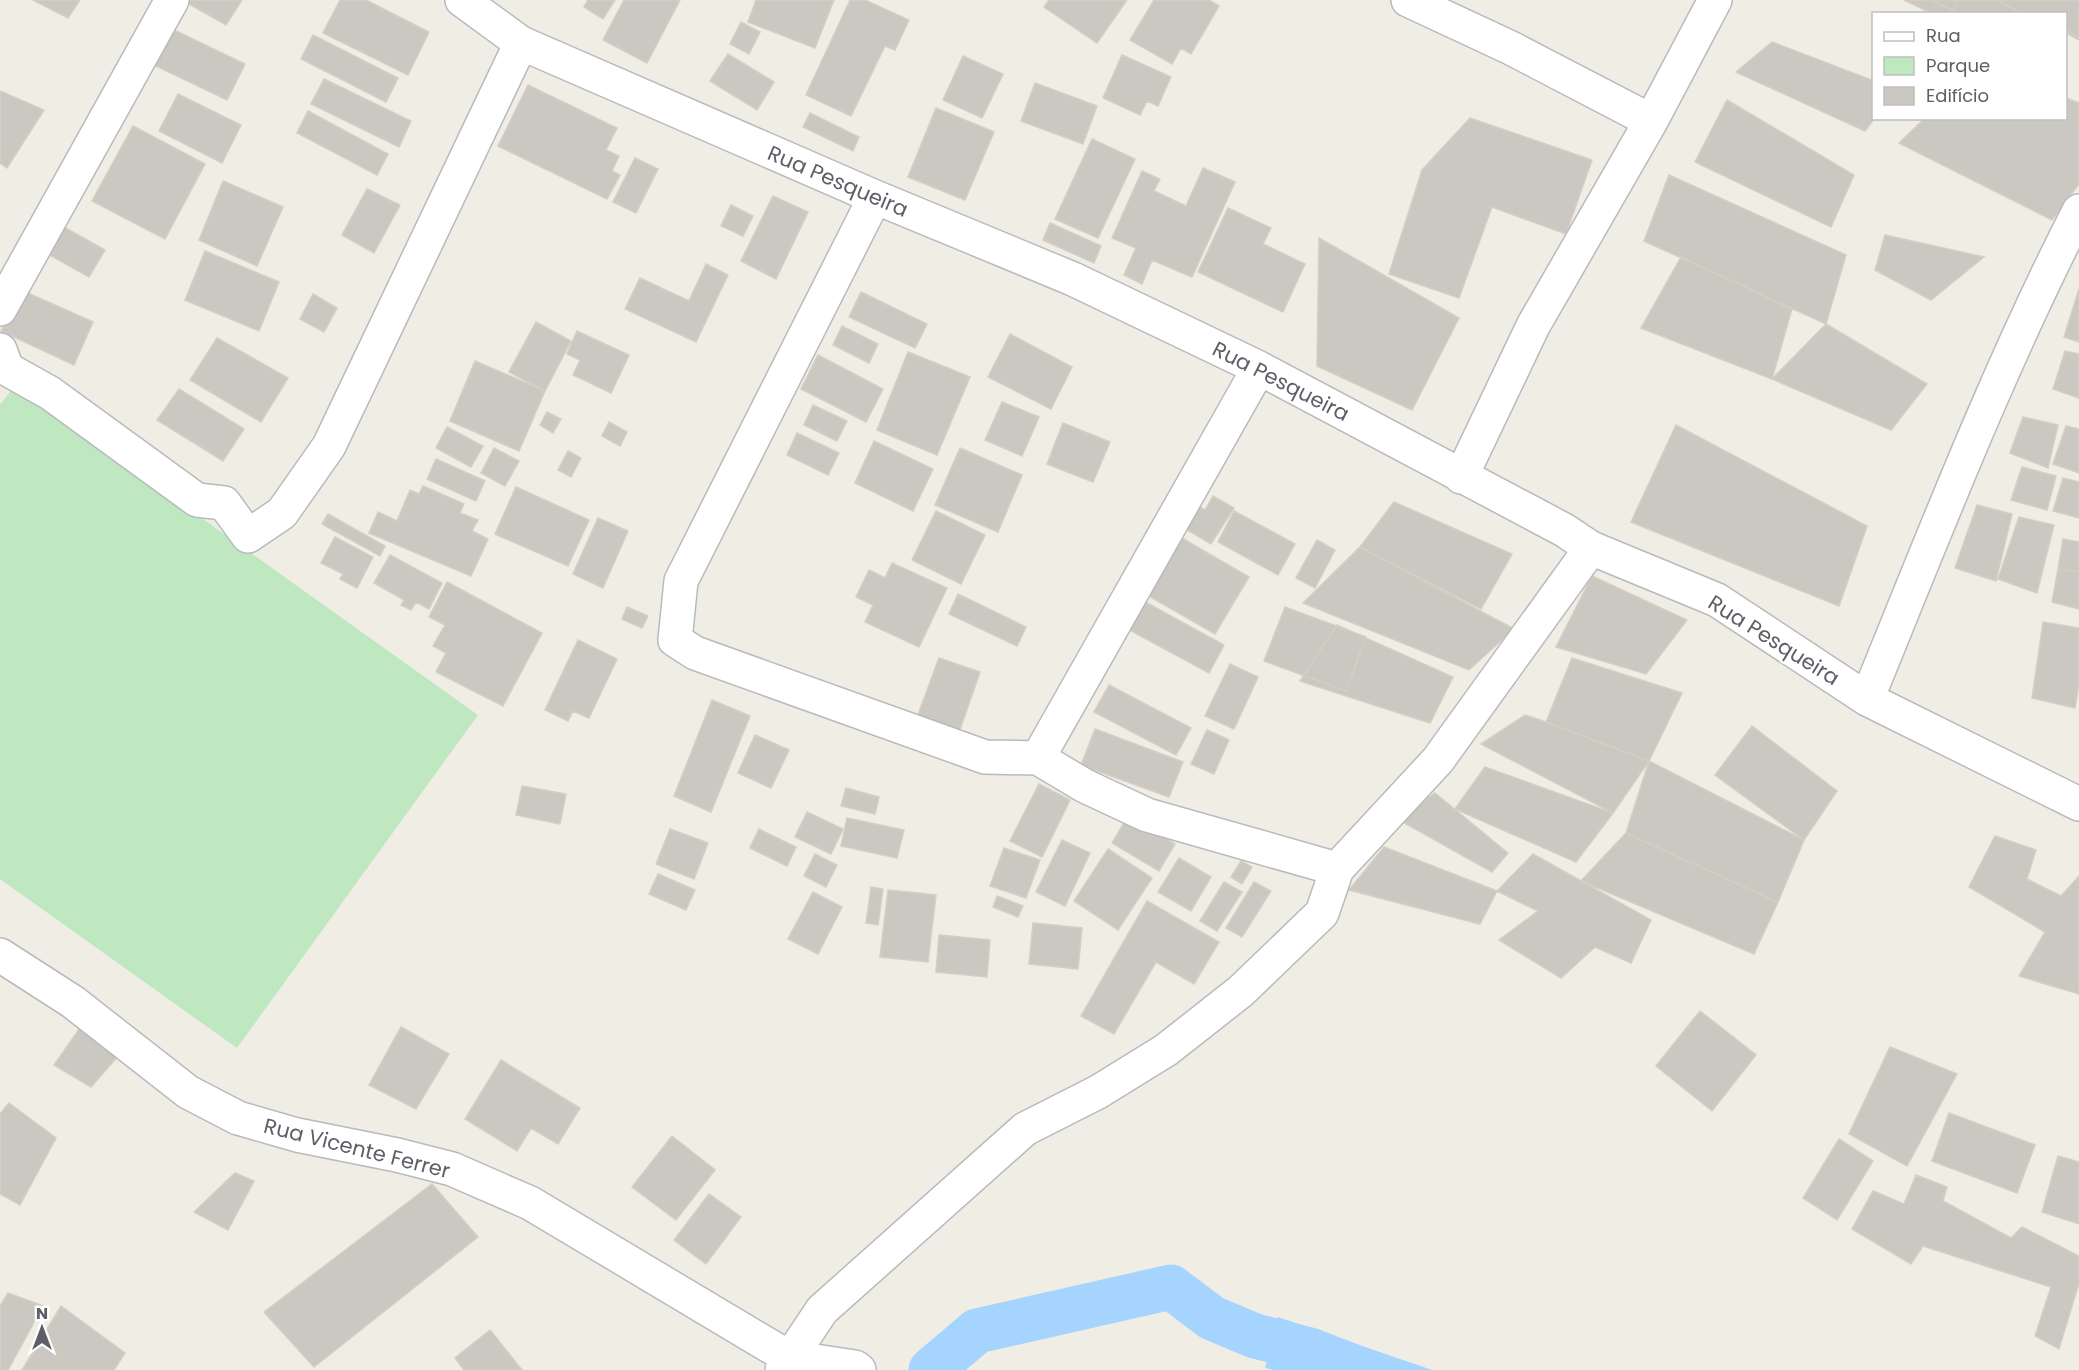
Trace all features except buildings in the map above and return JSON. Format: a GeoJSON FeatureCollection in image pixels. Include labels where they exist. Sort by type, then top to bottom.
{"type":"FeatureCollection","features":[{"type":"Feature","properties":{"kind":"street"},"geometry":{"type":"LineString","coordinates":[[0,309],[172,0]]}},
{"type":"Feature","properties":{"kind":"street","name":"Rua Pesqueira"},"geometry":{"type":"LineString","coordinates":[[462,0],[521,43],[875,197],[1073,279],[1259,368],[1564,530],[1591,548],[1717,600],[1867,699],[2079,804]]}},
{"type":"Feature","properties":{"kind":"street"},"geometry":{"type":"LineString","coordinates":[[1408,0],[1511,48],[1652,121]]}},
{"type":"Feature","properties":{"kind":"street"},"geometry":{"type":"LineString","coordinates":[[1461,477],[1533,326],[1652,121],[1715,0]]}},
{"type":"Feature","properties":{"kind":"street"},"geometry":{"type":"LineString","coordinates":[[0,350],[7,369],[50,393],[197,500],[224,503],[248,536],[282,513],[329,446],[521,43]]}},
{"type":"Feature","properties":{"kind":"street"},"geometry":{"type":"LineString","coordinates":[[875,197],[681,581],[675,640],[695,653],[985,758],[1038,758],[1085,786],[1147,815],[1337,869]]}},
{"type":"Feature","properties":{"kind":"street"},"geometry":{"type":"LineString","coordinates":[[1867,699],[1973,440],[2023,326],[2079,211]]}},
{"type":"Feature","properties":{"kind":"street"},"geometry":{"type":"LineString","coordinates":[[1038,758],[1259,368]]}},
{"type":"Feature","properties":{"kind":"street"},"geometry":{"type":"LineString","coordinates":[[785,1364],[822,1310],[1025,1129],[1098,1092],[1166,1050],[1241,991],[1322,913],[1337,869],[1438,760],[1591,548]]}},
{"type":"Feature","properties":{"kind":"street","name":"Rua Vicente Ferrer"},"geometry":{"type":"LineString","coordinates":[[0,955],[73,1002],[188,1092],[238,1118],[297,1135],[397,1155],[452,1169],[530,1203],[785,1364],[855,1367],[859,1370]]}},
{"type":"Feature","properties":{"kind":"green space"},"geometry":{"type":"Polygon","coordinates":[[[15,385],[478,715],[237,1048],[0,879],[0,405],[15,385]]]}},
{"type":"Feature","properties":{"kind":"water"},"geometry":{"type":"Polygon","coordinates":[[[1278,1317],[1432,1370],[1274,1370],[1265,1368],[1278,1317]]]}},
{"type":"Feature","properties":{"kind":"waterway"},"geometry":{"type":"LineString","coordinates":[[931,1370],[977,1331],[1171,1287],[1212,1318],[1255,1336],[1310,1350],[1361,1370]]}}]}
